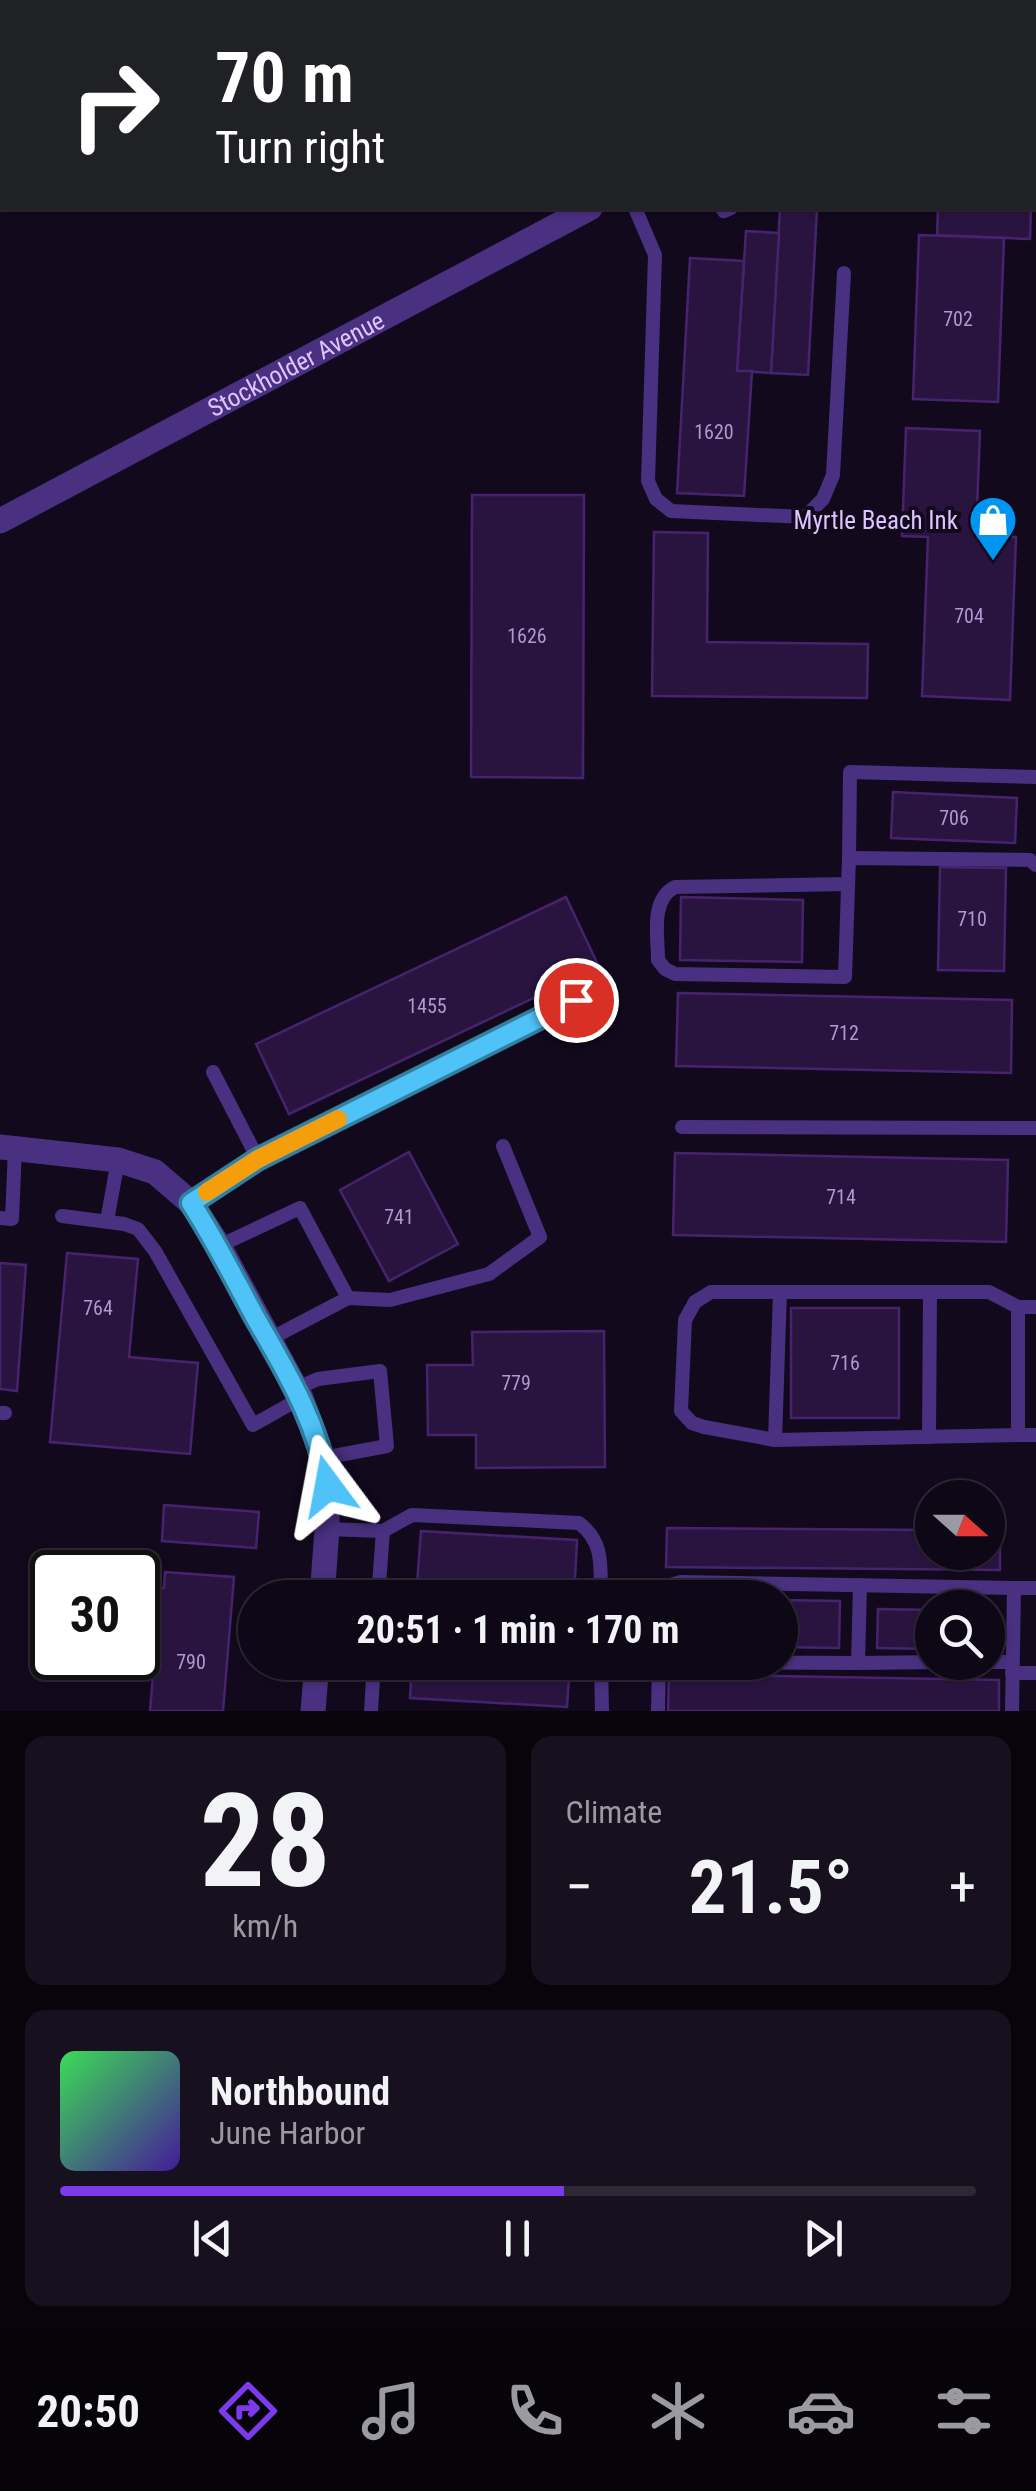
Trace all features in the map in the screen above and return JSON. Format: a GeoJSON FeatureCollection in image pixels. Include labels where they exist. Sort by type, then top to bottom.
{"type":"FeatureCollection","features":[{"type":"Feature","properties":{"kind":"street","name":"Stockholder Avenue"},"geometry":{"type":"LineString","coordinates":[[0,521],[584,210]]}},
{"type":"Feature","properties":{"kind":"street"},"geometry":{"type":"LineString","coordinates":[[8,1147],[118,1160],[155,1172],[191,1203],[219,1246],[298,1394],[323,1458],[328,1486],[324,1580]]}},
{"type":"Feature","properties":{"kind":"street"},"geometry":{"type":"LineString","coordinates":[[312,1711],[315,1680]]}},
{"type":"Feature","properties":{"kind":"lane"},"geometry":{"type":"LineString","coordinates":[[636,210],[655,255],[648,481],[656,499],[671,511],[805,517],[823,499],[832,475],[844,272]]}},
{"type":"Feature","properties":{"kind":"lane"},"geometry":{"type":"LineString","coordinates":[[848,884],[674,887],[664,892],[658,902],[658,960],[676,974],[845,977],[849,858],[850,772],[1036,778]]}},
{"type":"Feature","properties":{"kind":"lane"},"geometry":{"type":"LineString","coordinates":[[849,858],[1030,860],[1036,865]]}},
{"type":"Feature","properties":{"kind":"lane"},"geometry":{"type":"LineString","coordinates":[[191,1203],[258,1159],[576,1000]]}},
{"type":"Feature","properties":{"kind":"lane"},"geometry":{"type":"LineString","coordinates":[[213,1072],[258,1159]]}},
{"type":"Feature","properties":{"kind":"lane"},"geometry":{"type":"LineString","coordinates":[[682,1126],[1036,1128]]}},
{"type":"Feature","properties":{"kind":"lane"},"geometry":{"type":"LineString","coordinates":[[268,1340],[348,1298],[390,1300],[489,1274],[540,1237],[503,1146]]}},
{"type":"Feature","properties":{"kind":"lane"},"geometry":{"type":"LineString","coordinates":[[0,1218],[12,1219],[8,1147]]}},
{"type":"Feature","properties":{"kind":"lane"},"geometry":{"type":"LineString","coordinates":[[107,1222],[118,1160]]}},
{"type":"Feature","properties":{"kind":"lane"},"geometry":{"type":"LineString","coordinates":[[219,1246],[300,1208],[348,1298]]}},
{"type":"Feature","properties":{"kind":"lane"},"geometry":{"type":"LineString","coordinates":[[62,1216],[138,1229],[155,1251],[253,1424],[318,1379],[380,1370],[386,1446],[323,1458]]}},
{"type":"Feature","properties":{"kind":"lane"},"geometry":{"type":"LineString","coordinates":[[1036,1306],[1018,1307],[990,1292],[711,1292],[695,1302],[685,1320],[682,1412],[692,1423],[775,1440],[1036,1434]]}},
{"type":"Feature","properties":{"kind":"lane"},"geometry":{"type":"LineString","coordinates":[[775,1440],[780,1292]]}},
{"type":"Feature","properties":{"kind":"lane"},"geometry":{"type":"LineString","coordinates":[[930,1292],[930,1437]]}},
{"type":"Feature","properties":{"kind":"lane"},"geometry":{"type":"LineString","coordinates":[[1018,1307],[1018,1435]]}},
{"type":"Feature","properties":{"kind":"lane"},"geometry":{"type":"LineString","coordinates":[[328,1529],[383,1532],[412,1514],[579,1523],[592,1533],[600,1548],[600,1580]]}},
{"type":"Feature","properties":{"kind":"lane"},"geometry":{"type":"LineString","coordinates":[[379,1580],[383,1532]]}},
{"type":"Feature","properties":{"kind":"lane"},"geometry":{"type":"LineString","coordinates":[[798,1584],[1036,1588]]}},
{"type":"Feature","properties":{"kind":"lane"},"geometry":{"type":"LineString","coordinates":[[858,1663],[860,1585]]}},
{"type":"Feature","properties":{"kind":"lane"},"geometry":{"type":"LineString","coordinates":[[1012,1711],[1014,1588]]}},
{"type":"Feature","properties":{"kind":"lane"},"geometry":{"type":"LineString","coordinates":[[798,1663],[915,1662]]}},
{"type":"Feature","properties":{"kind":"lane"},"geometry":{"type":"LineString","coordinates":[[1005,1666],[1036,1673]]}},
{"type":"Feature","properties":{"kind":"lane"},"geometry":{"type":"LineString","coordinates":[[370,1711],[373,1680]]}},
{"type":"Feature","properties":{"kind":"lane"},"geometry":{"type":"LineString","coordinates":[[601,1680],[602,1711]]}},
{"type":"Feature","properties":{"kind":"lane"},"geometry":{"type":"LineString","coordinates":[[658,1711],[659,1680]]}},
{"type":"Feature","properties":{"kind":"building"},"geometry":{"type":"Polygon","coordinates":[[[780,210],[817,210],[808,375],[771,373],[780,210]]]}},
{"type":"Feature","properties":{"kind":"building"},"geometry":{"type":"Polygon","coordinates":[[[938,210],[1031,210],[1030,239],[937,235],[938,210]]]}},
{"type":"Feature","properties":{"kind":"building"},"geometry":{"type":"Polygon","coordinates":[[[746,231],[779,233],[771,373],[737,371],[746,231]]]}},
{"type":"Feature","properties":{"kind":"building"},"geometry":{"type":"Polygon","coordinates":[[[919,235],[1004,238],[998,402],[913,399],[919,235]]]}},
{"type":"Feature","properties":{"kind":"building"},"geometry":{"type":"Polygon","coordinates":[[[690,258],[744,261],[737,371],[752,371],[744,496],[677,493],[690,258]]]}},
{"type":"Feature","properties":{"kind":"building"},"geometry":{"type":"Polygon","coordinates":[[[906,428],[980,431],[976,535],[1016,537],[1010,700],[922,696],[928,537],[902,536],[906,428]]]}},
{"type":"Feature","properties":{"kind":"building"},"geometry":{"type":"Polygon","coordinates":[[[472,495],[584,495],[583,778],[471,777],[472,495]]]}},
{"type":"Feature","properties":{"kind":"building"},"geometry":{"type":"Polygon","coordinates":[[[654,532],[708,533],[707,642],[868,644],[867,698],[652,696],[654,532]]]}},
{"type":"Feature","properties":{"kind":"building"},"geometry":{"type":"Polygon","coordinates":[[[893,792],[1017,798],[1015,843],[891,838],[893,792]]]}},
{"type":"Feature","properties":{"kind":"building"},"geometry":{"type":"Polygon","coordinates":[[[940,867],[1006,868],[1004,971],[938,970],[940,867]]]}},
{"type":"Feature","properties":{"kind":"building"},"geometry":{"type":"Polygon","coordinates":[[[566,897],[599,967],[289,1114],[256,1044],[566,897]]]}},
{"type":"Feature","properties":{"kind":"building"},"geometry":{"type":"Polygon","coordinates":[[[681,897],[803,900],[802,962],[680,960],[681,897]]]}},
{"type":"Feature","properties":{"kind":"building"},"geometry":{"type":"Polygon","coordinates":[[[678,993],[1012,1000],[1011,1073],[676,1066],[678,993]]]}},
{"type":"Feature","properties":{"kind":"building"},"geometry":{"type":"Polygon","coordinates":[[[409,1152],[458,1244],[389,1281],[340,1190],[409,1152]]]}},
{"type":"Feature","properties":{"kind":"building"},"geometry":{"type":"Polygon","coordinates":[[[675,1153],[1008,1160],[1006,1242],[673,1235],[675,1153]]]}},
{"type":"Feature","properties":{"kind":"building"},"geometry":{"type":"Polygon","coordinates":[[[67,1253],[138,1259],[129,1357],[198,1363],[190,1454],[50,1442],[67,1253]]]}},
{"type":"Feature","properties":{"kind":"building"},"geometry":{"type":"Polygon","coordinates":[[[0,1263],[26,1265],[17,1391],[0,1389],[0,1263]]]}},
{"type":"Feature","properties":{"kind":"building"},"geometry":{"type":"Polygon","coordinates":[[[791,1308],[899,1308],[899,1418],[791,1418],[791,1308]]]}},
{"type":"Feature","properties":{"kind":"building"},"geometry":{"type":"Polygon","coordinates":[[[604,1331],[605,1467],[476,1468],[476,1435],[428,1435],[427,1365],[473,1365],[472,1332],[604,1331]]]}},
{"type":"Feature","properties":{"kind":"building"},"geometry":{"type":"Polygon","coordinates":[[[164,1505],[259,1512],[256,1548],[162,1541],[164,1505]]]}},
{"type":"Feature","properties":{"kind":"building"},"geometry":{"type":"Polygon","coordinates":[[[667,1528],[915,1530],[915,1569],[666,1567],[667,1528]]]}},
{"type":"Feature","properties":{"kind":"building"},"geometry":{"type":"Polygon","coordinates":[[[421,1531],[577,1540],[575,1580],[417,1580],[421,1531]]]}},
{"type":"Feature","properties":{"kind":"building"},"geometry":{"type":"Polygon","coordinates":[[[165,1572],[234,1577],[223,1711],[150,1711],[153,1680],[160,1680],[160,1588],[164,1588],[165,1572]]]}},
{"type":"Feature","properties":{"kind":"building"},"geometry":{"type":"Polygon","coordinates":[[[798,1600],[840,1601],[839,1648],[798,1647],[798,1600]]]}},
{"type":"Feature","properties":{"kind":"building"},"geometry":{"type":"Polygon","coordinates":[[[878,1609],[915,1610],[915,1649],[877,1648],[878,1609]]]}},
{"type":"Feature","properties":{"kind":"building"},"geometry":{"type":"Polygon","coordinates":[[[798,1676],[999,1680],[999,1711],[668,1711],[669,1680],[798,1680],[798,1676]]]}},
{"type":"Feature","properties":{"kind":"building"},"geometry":{"type":"Polygon","coordinates":[[[411,1680],[569,1680],[567,1707],[410,1698],[411,1680]]]}},
{"type":"Feature","properties":{"kind":"slow traffic"},"geometry":{"type":"LineString","coordinates":[[207,1192],[258,1159],[338,1119]]}},
{"type":"Feature","properties":{"kind":"place","name":"Myrtle Beach Ink"},"geometry":{"type":"Point","coordinates":[993,562]}},
{"type":"Feature","properties":{"kind":"route"},"geometry":{"type":"LineString","coordinates":[[328,1486],[323,1458],[300,1398],[219,1246],[191,1203],[258,1159],[576,1000]]}}]}
